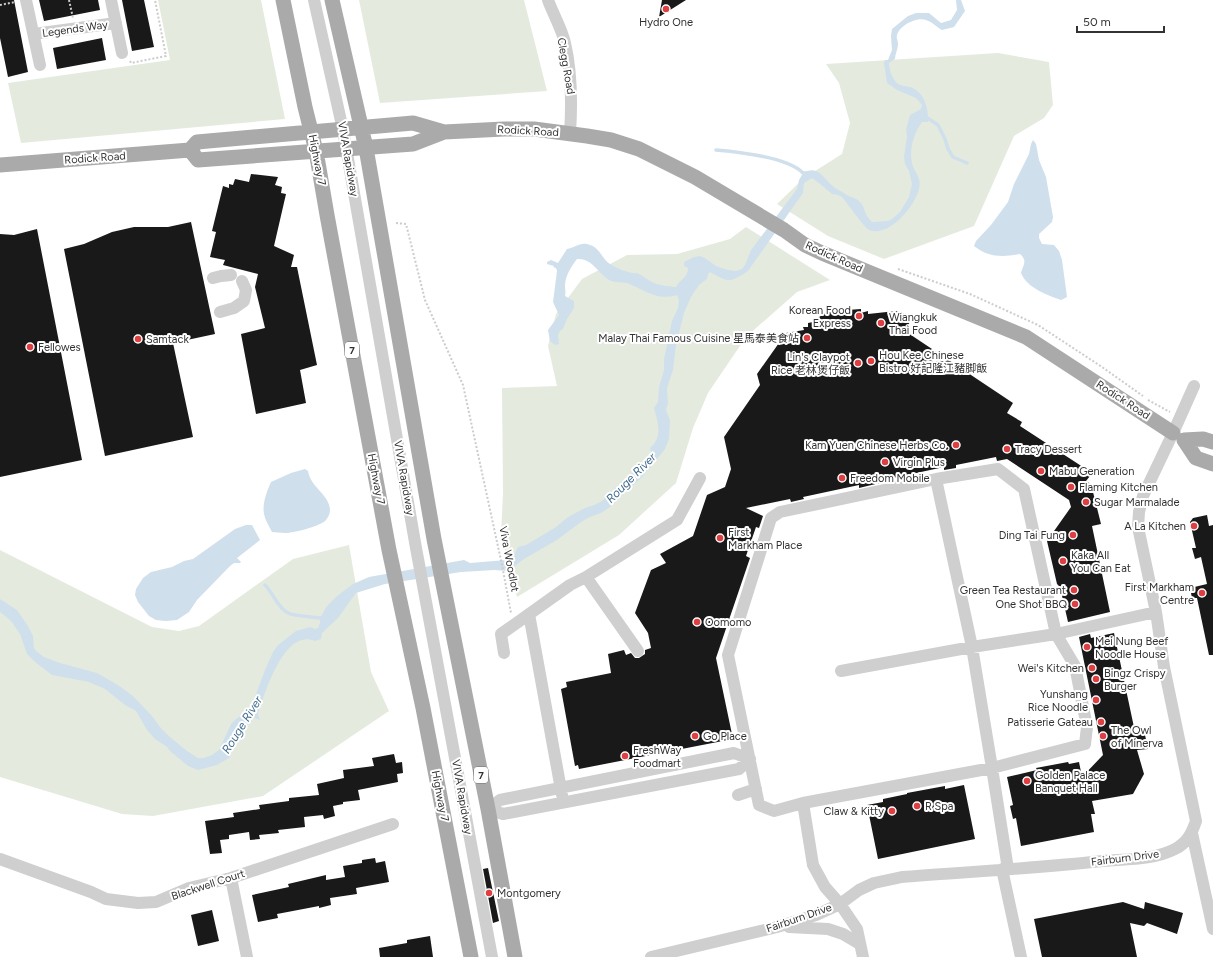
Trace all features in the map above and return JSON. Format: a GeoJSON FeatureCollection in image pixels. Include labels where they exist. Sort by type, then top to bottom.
{"type":"FeatureCollection","features":[{"type":"Feature","properties":{"kind":"main road","name":"Highway 7"},"geometry":{"type":"LineString","coordinates":[[283,0],[305,107],[316,151],[389,550],[423,708],[471,957]]}},
{"type":"Feature","properties":{"kind":"main road","name":"7"},"geometry":{"type":"LineString","coordinates":[[332,0],[360,128],[366,148],[434,539],[488,809],[515,957]]}},
{"type":"Feature","properties":{"kind":"main road","name":"Rodick Road"},"geometry":{"type":"LineString","coordinates":[[0,164],[190,150],[197,142],[413,123],[444,132]]}},
{"type":"Feature","properties":{"kind":"main road","name":"Rodick Road"},"geometry":{"type":"LineString","coordinates":[[190,150],[198,160],[413,144],[444,132],[504,129],[526,129],[611,140],[639,149],[707,184],[784,230],[805,245],[1026,337],[1179,437],[1196,458],[1213,464]]}},
{"type":"Feature","properties":{"kind":"main road"},"geometry":{"type":"LineString","coordinates":[[1179,437],[1203,439],[1213,442]]}},
{"type":"Feature","properties":{"kind":"street","name":"Legends Way"},"geometry":{"type":"LineString","coordinates":[[111,0],[122,53]]}},
{"type":"Feature","properties":{"kind":"street","name":"VIVA Rapidway"},"geometry":{"type":"LineString","coordinates":[[314,0],[347,150],[416,548],[492,957]]}},
{"type":"Feature","properties":{"kind":"street","name":"Clegg Road"},"geometry":{"type":"LineString","coordinates":[[548,0],[565,42],[572,82],[570,134]]}},
{"type":"Feature","properties":{"kind":"street","name":"Legends Way"},"geometry":{"type":"LineString","coordinates":[[23,1],[34,34],[40,65]]}},
{"type":"Feature","properties":{"kind":"street","name":"Legends Way"},"geometry":{"type":"LineString","coordinates":[[34,34],[116,24]]}},
{"type":"Feature","properties":{"kind":"street"},"geometry":{"type":"LineString","coordinates":[[213,278],[231,275]]}},
{"type":"Feature","properties":{"kind":"street"},"geometry":{"type":"LineString","coordinates":[[220,312],[234,308],[244,301],[246,290],[242,281]]}},
{"type":"Feature","properties":{"kind":"street"},"geometry":{"type":"LineString","coordinates":[[1194,386],[1179,437],[1142,496],[1138,526],[1156,612],[1164,667],[1196,821],[1192,832],[1213,929]]}},
{"type":"Feature","properties":{"kind":"street"},"geometry":{"type":"LineString","coordinates":[[998,469],[1024,489],[1056,634],[1075,666],[1086,727],[1085,744],[992,768],[774,810],[759,804],[728,655],[771,518],[780,512],[936,479],[998,469]]}},
{"type":"Feature","properties":{"kind":"street"},"geometry":{"type":"LineString","coordinates":[[504,653],[502,634],[570,585],[586,577],[677,520],[700,478]]}},
{"type":"Feature","properties":{"kind":"street"},"geometry":{"type":"LineString","coordinates":[[936,479],[972,647],[992,768],[1005,869],[1021,957]]}},
{"type":"Feature","properties":{"kind":"street"},"geometry":{"type":"LineString","coordinates":[[586,577],[638,651]]}},
{"type":"Feature","properties":{"kind":"street"},"geometry":{"type":"LineString","coordinates":[[841,671],[972,647],[1056,634],[1156,612]]}},
{"type":"Feature","properties":{"kind":"street"},"geometry":{"type":"LineString","coordinates":[[529,614],[563,802]]}},
{"type":"Feature","properties":{"kind":"street"},"geometry":{"type":"LineString","coordinates":[[488,809],[500,800],[734,753],[750,759]]}},
{"type":"Feature","properties":{"kind":"street"},"geometry":{"type":"LineString","coordinates":[[488,809],[503,814],[739,769],[750,759]]}},
{"type":"Feature","properties":{"kind":"street"},"geometry":{"type":"LineString","coordinates":[[738,795],[756,789]]}},
{"type":"Feature","properties":{"kind":"street"},"geometry":{"type":"LineString","coordinates":[[804,803],[813,865],[825,887],[840,904],[857,929],[863,957]]}},
{"type":"Feature","properties":{"kind":"street","name":"Blackwell Court"},"geometry":{"type":"LineString","coordinates":[[0,859],[91,892],[106,899],[138,903],[156,902],[189,888],[231,878],[393,824]]}},
{"type":"Feature","properties":{"kind":"street","name":"Fairburn Drive"},"geometry":{"type":"LineString","coordinates":[[651,957],[777,927],[816,915],[840,904],[859,890],[874,883],[902,876],[1087,863],[1156,856],[1175,850],[1184,844],[1192,832]]}},
{"type":"Feature","properties":{"kind":"street"},"geometry":{"type":"LineString","coordinates":[[231,878],[247,957]]}},
{"type":"Feature","properties":{"kind":"street"},"geometry":{"type":"LineString","coordinates":[[777,927],[828,929],[843,934],[860,944]]}},
{"type":"Feature","properties":{"kind":"path"},"geometry":{"type":"LineString","coordinates":[[69,0],[75,29]]}},
{"type":"Feature","properties":{"kind":"path"},"geometry":{"type":"LineString","coordinates":[[122,53],[131,63],[166,56],[155,0]]}},
{"type":"Feature","properties":{"kind":"path"},"geometry":{"type":"LineString","coordinates":[[0,5],[23,1]]}},
{"type":"Feature","properties":{"kind":"path","name":"Viva Woodlot"},"geometry":{"type":"LineString","coordinates":[[396,222],[406,224],[425,300],[463,384],[510,605]]}},
{"type":"Feature","properties":{"kind":"shaded area"},"geometry":{"type":"Polygon","coordinates":[[[158,0],[261,0],[285,119],[21,143],[8,83],[170,60],[158,0]]]}},
{"type":"Feature","properties":{"kind":"shaded area"},"geometry":{"type":"Polygon","coordinates":[[[359,0],[524,0],[547,91],[380,103],[359,0]]]}},
{"type":"Feature","properties":{"kind":"shaded area"},"geometry":{"type":"Polygon","coordinates":[[[998,53],[1049,62],[1053,105],[1044,118],[1014,136],[974,226],[884,259],[828,236],[777,204],[804,178],[842,154],[850,123],[839,83],[826,64],[998,53]]]}},
{"type":"Feature","properties":{"kind":"shaded area"},"geometry":{"type":"Polygon","coordinates":[[[746,227],[830,280],[797,292],[746,337],[708,393],[693,428],[676,483],[619,535],[517,597],[501,535],[503,493],[502,388],[557,386],[548,346],[556,314],[582,279],[627,255],[677,254],[730,239],[746,227]]]}},
{"type":"Feature","properties":{"kind":"shaded area"},"geometry":{"type":"Polygon","coordinates":[[[349,545],[371,672],[389,711],[263,796],[153,816],[122,814],[0,777],[0,550],[152,627],[179,631],[199,626],[293,559],[349,545]]]}},
{"type":"Feature","properties":{"kind":"water","name":"Rouge River"},"geometry":{"type":"Polygon","coordinates":[[[956,0],[961,0],[965,11],[954,27],[942,30],[931,22],[922,19],[905,25],[899,31],[897,36],[898,46],[895,59],[889,63],[894,80],[900,85],[910,87],[919,92],[925,101],[928,112],[928,122],[922,122],[915,136],[912,147],[912,163],[919,178],[920,185],[917,196],[907,212],[893,225],[885,229],[877,231],[869,230],[842,197],[832,194],[812,178],[804,183],[803,193],[748,271],[737,278],[729,280],[721,278],[710,272],[707,279],[699,285],[691,297],[684,313],[676,345],[673,370],[667,388],[668,403],[666,410],[670,420],[669,439],[665,449],[643,476],[610,507],[581,522],[557,540],[524,559],[508,571],[494,570],[461,572],[385,584],[356,593],[338,618],[322,633],[321,639],[315,641],[304,640],[294,644],[285,653],[271,678],[258,714],[260,720],[255,718],[252,719],[235,741],[229,758],[217,765],[198,770],[188,766],[167,747],[155,739],[147,730],[136,711],[125,705],[105,689],[89,682],[52,675],[27,654],[20,634],[11,621],[0,612],[0,599],[17,610],[33,636],[34,648],[36,651],[44,657],[60,663],[97,673],[118,685],[133,696],[170,737],[198,758],[203,758],[212,755],[219,750],[231,724],[246,712],[253,702],[265,670],[273,652],[278,645],[296,631],[310,627],[315,629],[318,628],[320,618],[327,606],[353,584],[369,577],[464,560],[470,563],[506,560],[515,553],[518,547],[526,545],[556,527],[568,517],[602,501],[649,457],[651,451],[650,448],[657,439],[657,419],[654,408],[658,402],[659,387],[664,370],[664,359],[672,321],[678,308],[679,300],[677,295],[660,297],[627,283],[611,281],[591,263],[582,259],[577,259],[567,275],[565,282],[565,296],[574,301],[574,308],[563,329],[558,335],[559,344],[555,345],[550,341],[548,330],[559,315],[553,302],[557,271],[556,268],[553,267],[554,266],[547,264],[547,262],[551,260],[558,263],[567,249],[581,244],[587,244],[593,246],[607,262],[615,267],[627,272],[638,273],[650,281],[664,286],[676,287],[688,271],[688,268],[684,266],[684,262],[694,257],[700,256],[716,266],[728,270],[736,271],[742,269],[751,250],[797,189],[799,180],[803,173],[813,170],[821,174],[835,188],[861,203],[867,216],[872,222],[888,221],[892,219],[900,212],[909,197],[912,184],[909,171],[905,164],[904,156],[907,136],[906,130],[910,115],[921,109],[922,105],[916,98],[897,90],[887,83],[884,63],[885,60],[888,60],[892,50],[892,29],[908,16],[916,13],[929,13],[941,23],[951,20],[957,10],[956,0]]]}},
{"type":"Feature","properties":{"kind":"water"},"geometry":{"type":"Polygon","coordinates":[[[1033,140],[1036,144],[1039,160],[1046,177],[1053,217],[1052,222],[1039,234],[1039,238],[1042,244],[1054,245],[1059,251],[1062,260],[1067,297],[1061,300],[1038,290],[1028,283],[1021,273],[1024,265],[1024,259],[1020,254],[996,256],[985,253],[974,246],[976,241],[991,225],[1008,202],[1014,184],[1029,154],[1033,140]]]}},
{"type":"Feature","properties":{"kind":"water"},"geometry":{"type":"Polygon","coordinates":[[[305,469],[308,471],[315,486],[327,501],[330,512],[326,520],[319,525],[289,533],[272,532],[264,514],[265,498],[271,482],[291,473],[305,469]]]}},
{"type":"Feature","properties":{"kind":"water"},"geometry":{"type":"Polygon","coordinates":[[[246,525],[252,525],[260,540],[237,558],[241,562],[234,563],[230,566],[197,600],[189,612],[177,620],[156,620],[149,616],[138,602],[135,595],[136,589],[143,578],[151,572],[172,567],[184,561],[193,559],[235,529],[246,525]]]}},
{"type":"Feature","properties":{"kind":"building"},"geometry":{"type":"Polygon","coordinates":[[[0,0],[14,0],[28,72],[8,77],[0,38],[0,0]]]}},
{"type":"Feature","properties":{"kind":"building"},"geometry":{"type":"Polygon","coordinates":[[[39,0],[98,0],[100,10],[44,21],[39,0]]]}},
{"type":"Feature","properties":{"kind":"building"},"geometry":{"type":"Polygon","coordinates":[[[122,0],[144,0],[154,47],[132,51],[122,0]]]}},
{"type":"Feature","properties":{"kind":"building","name":"Hydro One"},"geometry":{"type":"Polygon","coordinates":[[[662,0],[686,0],[659,17],[662,0]]]}},
{"type":"Feature","properties":{"kind":"building"},"geometry":{"type":"Polygon","coordinates":[[[102,38],[106,60],[57,69],[53,48],[102,38]]]}},
{"type":"Feature","properties":{"kind":"building"},"geometry":{"type":"Polygon","coordinates":[[[251,174],[278,177],[275,185],[282,187],[281,193],[286,194],[274,246],[294,255],[291,267],[297,267],[317,365],[300,370],[306,403],[256,414],[241,334],[265,328],[255,287],[258,274],[223,265],[225,260],[210,257],[216,232],[212,231],[223,186],[229,188],[229,184],[233,185],[235,179],[249,182],[251,174]]]}},
{"type":"Feature","properties":{"kind":"building","name":"Samtack"},"geometry":{"type":"Polygon","coordinates":[[[191,222],[215,334],[173,343],[193,437],[105,456],[64,249],[84,244],[112,232],[134,227],[168,227],[191,222]]]}},
{"type":"Feature","properties":{"kind":"building","name":"Fellowes"},"geometry":{"type":"Polygon","coordinates":[[[37,229],[82,460],[0,477],[0,234],[14,235],[37,229]]]}},
{"type":"Feature","properties":{"kind":"building","name":"First Markham Place"},"geometry":{"type":"Polygon","coordinates":[[[861,309],[861,313],[868,311],[868,314],[896,311],[913,316],[905,331],[1013,403],[1007,413],[1022,422],[1020,426],[1089,471],[1090,476],[1086,481],[1091,484],[1101,524],[1092,526],[1110,612],[1068,622],[1047,541],[1071,507],[1069,500],[1007,459],[997,461],[996,457],[956,465],[956,468],[944,470],[944,467],[884,480],[884,482],[859,488],[859,485],[803,497],[804,499],[791,502],[790,499],[746,508],[763,516],[759,528],[756,527],[746,556],[750,558],[716,658],[733,739],[579,769],[578,765],[575,766],[561,689],[567,687],[566,682],[611,673],[608,654],[624,650],[626,655],[631,653],[635,658],[639,658],[645,654],[645,650],[651,648],[648,633],[635,613],[651,570],[666,563],[660,554],[693,536],[707,495],[725,487],[731,469],[724,437],[760,385],[757,374],[786,333],[804,330],[803,327],[808,327],[808,323],[813,322],[812,319],[829,311],[861,309]]]}},
{"type":"Feature","properties":{"kind":"building","name":"First Markham Centre"},"geometry":{"type":"Polygon","coordinates":[[[1207,515],[1209,526],[1213,525],[1213,655],[1209,655],[1197,598],[1192,598],[1190,588],[1207,584],[1201,557],[1195,559],[1192,548],[1196,548],[1190,522],[1193,518],[1207,515]]]}},
{"type":"Feature","properties":{"kind":"building"},"geometry":{"type":"Polygon","coordinates":[[[1114,633],[1135,732],[1144,730],[1148,749],[1137,750],[1144,774],[1133,794],[1092,801],[1095,814],[1091,814],[1094,832],[1021,846],[1016,818],[1013,819],[1010,806],[1013,805],[1007,777],[1037,770],[1036,768],[1068,762],[1069,764],[1079,762],[1082,777],[1103,755],[1079,637],[1090,634],[1091,638],[1114,633]]]}},
{"type":"Feature","properties":{"kind":"building"},"geometry":{"type":"Polygon","coordinates":[[[394,754],[396,763],[402,762],[403,773],[397,774],[398,782],[358,790],[360,800],[343,802],[343,804],[333,806],[335,816],[324,819],[323,815],[304,817],[305,827],[278,830],[279,833],[259,835],[260,839],[250,840],[249,832],[229,835],[229,839],[220,840],[222,853],[210,854],[205,821],[234,817],[233,813],[260,809],[259,805],[289,801],[289,798],[319,795],[317,784],[344,778],[343,770],[374,766],[372,758],[394,754]]]}},
{"type":"Feature","properties":{"kind":"building"},"geometry":{"type":"Polygon","coordinates":[[[964,785],[975,839],[878,859],[867,805],[883,802],[883,799],[907,793],[945,786],[945,789],[964,785]]]}},
{"type":"Feature","properties":{"kind":"building"},"geometry":{"type":"Polygon","coordinates":[[[375,858],[376,863],[385,861],[389,882],[356,888],[357,894],[330,898],[331,905],[277,914],[278,918],[258,922],[252,895],[289,887],[288,884],[326,875],[326,880],[345,877],[343,866],[362,863],[362,860],[375,858]]]}},
{"type":"Feature","properties":{"kind":"building","name":"Montgomery"},"geometry":{"type":"Polygon","coordinates":[[[488,868],[499,921],[493,923],[483,869],[488,868]]]}},
{"type":"Feature","properties":{"kind":"building"},"geometry":{"type":"Polygon","coordinates":[[[1123,902],[1144,909],[1145,902],[1183,913],[1177,934],[1147,923],[1144,926],[1130,923],[1137,957],[1042,957],[1034,919],[1123,902]]]}},
{"type":"Feature","properties":{"kind":"building"},"geometry":{"type":"Polygon","coordinates":[[[212,910],[219,941],[198,946],[191,915],[212,910]]]}},
{"type":"Feature","properties":{"kind":"building"},"geometry":{"type":"Polygon","coordinates":[[[430,936],[433,957],[380,957],[379,948],[407,943],[407,940],[430,936]]]}},
{"type":"Feature","properties":{"kind":"waterway"},"geometry":{"type":"LineString","coordinates":[[926,117],[938,125],[953,157],[967,163]]}},
{"type":"Feature","properties":{"kind":"waterway"},"geometry":{"type":"LineString","coordinates":[[716,150],[775,159],[786,163],[803,173],[807,173]]}},
{"type":"Feature","properties":{"kind":"waterway"},"geometry":{"type":"LineString","coordinates":[[265,585],[284,611],[299,616],[320,618]]}},
{"type":"Feature","properties":{"kind":"place","name":"Hydro One"},"geometry":{"type":"Point","coordinates":[666,9]}},
{"type":"Feature","properties":{"kind":"place","name":"Korean Food Express"},"geometry":{"type":"Point","coordinates":[859,316]}},
{"type":"Feature","properties":{"kind":"place","name":"Wiangkuk Thai Food"},"geometry":{"type":"Point","coordinates":[881,323]}},
{"type":"Feature","properties":{"kind":"place","name":"Malay Thai Famous Cuisine 星馬泰美食站"},"geometry":{"type":"Point","coordinates":[807,338]}},
{"type":"Feature","properties":{"kind":"place","name":"Samtack"},"geometry":{"type":"Point","coordinates":[138,339]}},
{"type":"Feature","properties":{"kind":"place","name":"Fellowes"},"geometry":{"type":"Point","coordinates":[30,347]}},
{"type":"Feature","properties":{"kind":"place","name":"Hou Kee Chinese Bistro 好記隆江豬脚飯"},"geometry":{"type":"Point","coordinates":[871,361]}},
{"type":"Feature","properties":{"kind":"place","name":"Lin's Claypot Rice 老林煲仔飯"},"geometry":{"type":"Point","coordinates":[858,363]}},
{"type":"Feature","properties":{"kind":"place","name":"Kam Yuen Chinese Herbs Co."},"geometry":{"type":"Point","coordinates":[956,445]}},
{"type":"Feature","properties":{"kind":"place","name":"Tracy Dessert"},"geometry":{"type":"Point","coordinates":[1007,449]}},
{"type":"Feature","properties":{"kind":"place","name":"Virgin Plus"},"geometry":{"type":"Point","coordinates":[885,462]}},
{"type":"Feature","properties":{"kind":"place","name":"Mabu Generation"},"geometry":{"type":"Point","coordinates":[1041,471]}},
{"type":"Feature","properties":{"kind":"place","name":"Freedom Mobile"},"geometry":{"type":"Point","coordinates":[842,478]}},
{"type":"Feature","properties":{"kind":"place","name":"Flaming Kitchen"},"geometry":{"type":"Point","coordinates":[1071,487]}},
{"type":"Feature","properties":{"kind":"place","name":"Sugar Marmalade"},"geometry":{"type":"Point","coordinates":[1086,502]}},
{"type":"Feature","properties":{"kind":"place","name":"A La Kitchen"},"geometry":{"type":"Point","coordinates":[1194,526]}},
{"type":"Feature","properties":{"kind":"place","name":"Ding Tai Fung"},"geometry":{"type":"Point","coordinates":[1073,535]}},
{"type":"Feature","properties":{"kind":"place","name":"First Markham Place"},"geometry":{"type":"Point","coordinates":[720,538]}},
{"type":"Feature","properties":{"kind":"place","name":"Kaka All You Can Eat"},"geometry":{"type":"Point","coordinates":[1063,561]}},
{"type":"Feature","properties":{"kind":"place","name":"Green Tea Restaurant"},"geometry":{"type":"Point","coordinates":[1074,590]}},
{"type":"Feature","properties":{"kind":"place","name":"First Markham Centre"},"geometry":{"type":"Point","coordinates":[1202,593]}},
{"type":"Feature","properties":{"kind":"place","name":"One Shot BBQ"},"geometry":{"type":"Point","coordinates":[1075,604]}},
{"type":"Feature","properties":{"kind":"place","name":"Oomomo"},"geometry":{"type":"Point","coordinates":[697,622]}},
{"type":"Feature","properties":{"kind":"place","name":"Mei Nung Beef Noodle House"},"geometry":{"type":"Point","coordinates":[1087,647]}},
{"type":"Feature","properties":{"kind":"place","name":"Wei's Kitchen"},"geometry":{"type":"Point","coordinates":[1092,668]}},
{"type":"Feature","properties":{"kind":"place","name":"Bingz Crispy Burger"},"geometry":{"type":"Point","coordinates":[1096,679]}},
{"type":"Feature","properties":{"kind":"place","name":"Yunshang Rice Noodle"},"geometry":{"type":"Point","coordinates":[1096,700]}},
{"type":"Feature","properties":{"kind":"place","name":"Patisserie Gateau"},"geometry":{"type":"Point","coordinates":[1101,722]}},
{"type":"Feature","properties":{"kind":"place","name":"Go Place"},"geometry":{"type":"Point","coordinates":[695,736]}},
{"type":"Feature","properties":{"kind":"place","name":"The Owl of Minerva"},"geometry":{"type":"Point","coordinates":[1103,736]}},
{"type":"Feature","properties":{"kind":"place","name":"FreshWay Foodmart"},"geometry":{"type":"Point","coordinates":[625,756]}},
{"type":"Feature","properties":{"kind":"place","name":"Golden Palace Banquet Hall"},"geometry":{"type":"Point","coordinates":[1027,781]}},
{"type":"Feature","properties":{"kind":"place","name":"R Spa"},"geometry":{"type":"Point","coordinates":[917,806]}},
{"type":"Feature","properties":{"kind":"place","name":"Claw & Kitty"},"geometry":{"type":"Point","coordinates":[892,811]}},
{"type":"Feature","properties":{"kind":"place","name":"Montgomery"},"geometry":{"type":"Point","coordinates":[489,893]}}]}
